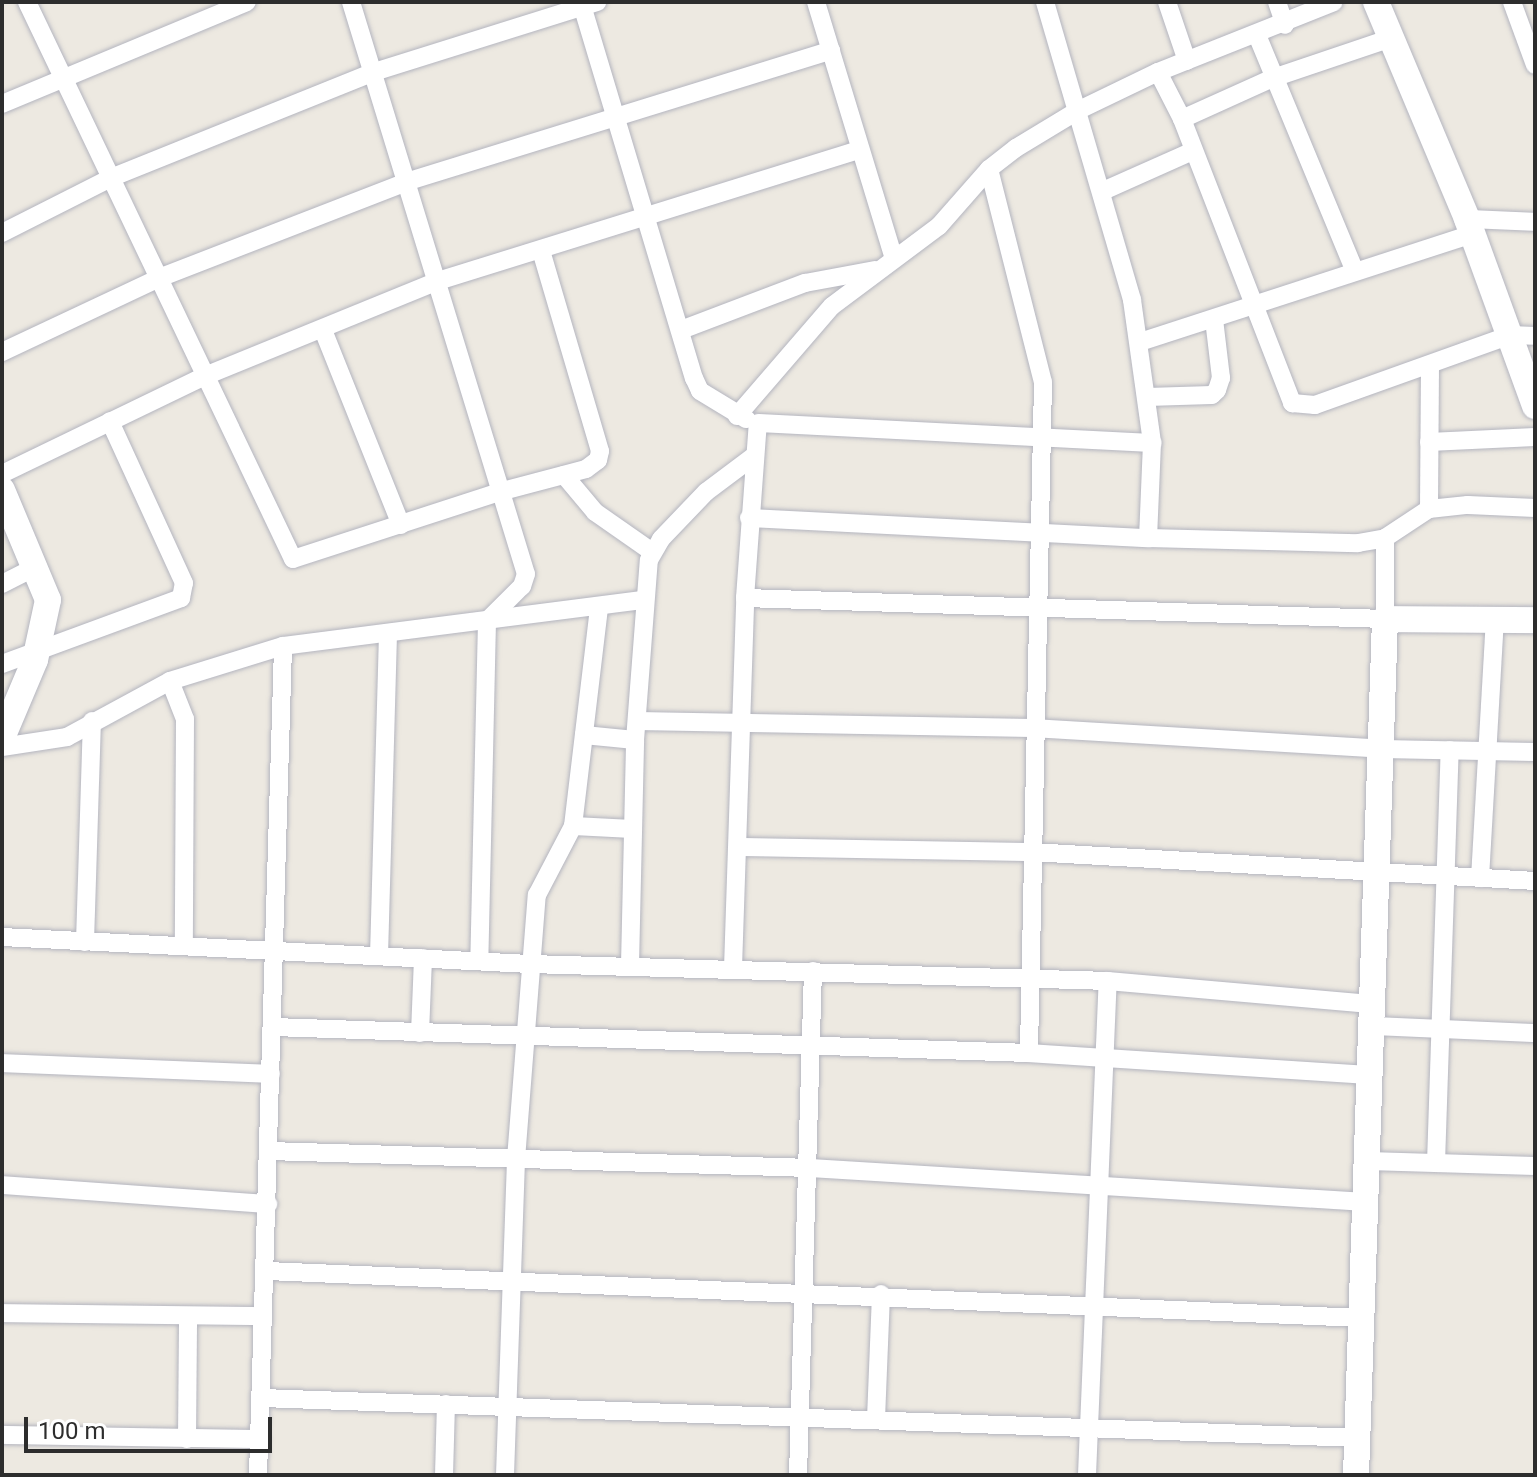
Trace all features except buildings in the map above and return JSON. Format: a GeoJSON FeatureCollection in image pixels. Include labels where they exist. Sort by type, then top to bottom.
{"type":"FeatureCollection","features":[{"type":"Feature","properties":{"kind":"street"},"geometry":{"type":"LineString","coordinates":[[27,2],[113,177],[290,557],[299,560],[499,492],[586,469],[600,451],[541,251]]}},
{"type":"Feature","properties":{"kind":"street"},"geometry":{"type":"LineString","coordinates":[[2,104],[63,75],[247,2]]}},
{"type":"Feature","properties":{"kind":"street"},"geometry":{"type":"LineString","coordinates":[[351,2],[409,181],[526,579],[487,621],[479,961]]}},
{"type":"Feature","properties":{"kind":"street"},"geometry":{"type":"LineString","coordinates":[[816,2],[858,150],[893,256]]}},
{"type":"Feature","properties":{"kind":"street"},"geometry":{"type":"LineString","coordinates":[[1045,2],[1103,191],[1140,342],[1152,443],[1148,538]]}},
{"type":"Feature","properties":{"kind":"street"},"geometry":{"type":"LineString","coordinates":[[1167,2],[1187,61]]}},
{"type":"Feature","properties":{"kind":"street"},"geometry":{"type":"LineString","coordinates":[[1277,2],[1285,25]]}},
{"type":"Feature","properties":{"kind":"street"},"geometry":{"type":"LineString","coordinates":[[737,416],[832,306],[893,256],[939,226],[989,169],[1077,111],[1158,72],[1285,25],[1334,2]]}},
{"type":"Feature","properties":{"kind":"street"},"geometry":{"type":"LineString","coordinates":[[1376,2],[1470,227],[1523,336],[1535,406]]}},
{"type":"Feature","properties":{"kind":"street"},"geometry":{"type":"LineString","coordinates":[[1512,2],[1535,65]]}},
{"type":"Feature","properties":{"kind":"street"},"geometry":{"type":"LineString","coordinates":[[2,233],[113,177],[374,72],[587,4],[616,113],[700,391],[737,416],[758,423],[1152,443]]}},
{"type":"Feature","properties":{"kind":"street"},"geometry":{"type":"LineString","coordinates":[[1257,35],[1355,272]]}},
{"type":"Feature","properties":{"kind":"street"},"geometry":{"type":"LineString","coordinates":[[1182,119],[1273,78],[1391,38]]}},
{"type":"Feature","properties":{"kind":"street"},"geometry":{"type":"LineString","coordinates":[[2,352],[159,278],[409,181],[616,113],[831,50]]}},
{"type":"Feature","properties":{"kind":"street"},"geometry":{"type":"LineString","coordinates":[[1158,72],[1182,119],[1253,307],[1295,405],[1315,405],[1523,336]]}},
{"type":"Feature","properties":{"kind":"street"},"geometry":{"type":"LineString","coordinates":[[2,474],[205,376],[438,281],[858,150]]}},
{"type":"Feature","properties":{"kind":"street"},"geometry":{"type":"LineString","coordinates":[[1103,191],[1193,151]]}},
{"type":"Feature","properties":{"kind":"street"},"geometry":{"type":"LineString","coordinates":[[989,169],[1040,360],[1044,437],[1032,728],[1029,1053]]}},
{"type":"Feature","properties":{"kind":"street"},"geometry":{"type":"LineString","coordinates":[[1140,342],[1355,272],[1470,227],[1535,222]]}},
{"type":"Feature","properties":{"kind":"street"},"geometry":{"type":"LineString","coordinates":[[681,330],[805,283],[875,270]]}},
{"type":"Feature","properties":{"kind":"street"},"geometry":{"type":"LineString","coordinates":[[1147,397],[1212,395],[1217,390],[1221,378],[1214,319]]}},
{"type":"Feature","properties":{"kind":"street"},"geometry":{"type":"LineString","coordinates":[[323,330],[401,525]]}},
{"type":"Feature","properties":{"kind":"street"},"geometry":{"type":"LineString","coordinates":[[1429,509],[1430,368]]}},
{"type":"Feature","properties":{"kind":"street"},"geometry":{"type":"LineString","coordinates":[[2,664],[40,646],[181,598],[183,591],[110,421]]}},
{"type":"Feature","properties":{"kind":"street"},"geometry":{"type":"LineString","coordinates":[[733,968],[739,725],[749,518],[758,423]]}},
{"type":"Feature","properties":{"kind":"street"},"geometry":{"type":"LineString","coordinates":[[1429,442],[1535,437]]}},
{"type":"Feature","properties":{"kind":"street"},"geometry":{"type":"LineString","coordinates":[[630,965],[636,731],[643,600],[651,551],[706,492],[754,456]]}},
{"type":"Feature","properties":{"kind":"street"},"geometry":{"type":"LineString","coordinates":[[564,475],[595,512],[651,551]]}},
{"type":"Feature","properties":{"kind":"street"},"geometry":{"type":"LineString","coordinates":[[2,490],[48,600],[40,646],[2,738]]}},
{"type":"Feature","properties":{"kind":"street"},"geometry":{"type":"LineString","coordinates":[[749,518],[1039,535],[1358,543],[1385,538],[1429,509],[1468,505],[1535,508]]}},
{"type":"Feature","properties":{"kind":"street"},"geometry":{"type":"LineString","coordinates":[[1356,1475],[1379,872],[1385,538]]}},
{"type":"Feature","properties":{"kind":"street"},"geometry":{"type":"LineString","coordinates":[[2,584],[36,567]]}},
{"type":"Feature","properties":{"kind":"street"},"geometry":{"type":"LineString","coordinates":[[745,598],[1035,605],[1385,619],[1535,620]]}},
{"type":"Feature","properties":{"kind":"street"},"geometry":{"type":"LineString","coordinates":[[2,747],[47,744],[170,681],[283,646],[643,600]]}},
{"type":"Feature","properties":{"kind":"street"},"geometry":{"type":"LineString","coordinates":[[505,1475],[516,1159],[530,964],[539,881],[573,826],[599,607]]}},
{"type":"Feature","properties":{"kind":"street"},"geometry":{"type":"LineString","coordinates":[[1480,878],[1495,620]]}},
{"type":"Feature","properties":{"kind":"street"},"geometry":{"type":"LineString","coordinates":[[379,956],[388,634]]}},
{"type":"Feature","properties":{"kind":"street"},"geometry":{"type":"LineString","coordinates":[[258,1475],[278,949],[283,646]]}},
{"type":"Feature","properties":{"kind":"street"},"geometry":{"type":"LineString","coordinates":[[170,681],[185,719],[184,946]]}},
{"type":"Feature","properties":{"kind":"street"},"geometry":{"type":"LineString","coordinates":[[85,942],[92,721]]}},
{"type":"Feature","properties":{"kind":"street"},"geometry":{"type":"LineString","coordinates":[[584,735],[739,725],[1032,728],[1382,749],[1535,752]]}},
{"type":"Feature","properties":{"kind":"street"},"geometry":{"type":"LineString","coordinates":[[1436,1163],[1442,1029],[1443,876],[1450,750]]}},
{"type":"Feature","properties":{"kind":"street"},"geometry":{"type":"LineString","coordinates":[[573,826],[633,829]]}},
{"type":"Feature","properties":{"kind":"street"},"geometry":{"type":"LineString","coordinates":[[738,847],[1031,852],[1535,881]]}},
{"type":"Feature","properties":{"kind":"street"},"geometry":{"type":"LineString","coordinates":[[2,937],[530,964],[1108,981],[1373,1015],[1442,1029],[1535,1033]]}},
{"type":"Feature","properties":{"kind":"street"},"geometry":{"type":"LineString","coordinates":[[420,1033],[423,958]]}},
{"type":"Feature","properties":{"kind":"street"},"geometry":{"type":"LineString","coordinates":[[798,1475],[810,1168],[813,971]]}},
{"type":"Feature","properties":{"kind":"street"},"geometry":{"type":"LineString","coordinates":[[1087,1475],[1108,981]]}},
{"type":"Feature","properties":{"kind":"street"},"geometry":{"type":"LineString","coordinates":[[273,1027],[1029,1053],[1371,1075]]}},
{"type":"Feature","properties":{"kind":"street"},"geometry":{"type":"LineString","coordinates":[[2,1063],[271,1074]]}},
{"type":"Feature","properties":{"kind":"street"},"geometry":{"type":"LineString","coordinates":[[269,1151],[810,1168],[1366,1202]]}},
{"type":"Feature","properties":{"kind":"street"},"geometry":{"type":"LineString","coordinates":[[1368,1161],[1535,1166]]}},
{"type":"Feature","properties":{"kind":"street"},"geometry":{"type":"LineString","coordinates":[[2,1185],[268,1204]]}},
{"type":"Feature","properties":{"kind":"street"},"geometry":{"type":"LineString","coordinates":[[267,1271],[510,1284],[804,1291],[1096,1303],[1362,1318]]}},
{"type":"Feature","properties":{"kind":"street"},"geometry":{"type":"LineString","coordinates":[[876,1419],[881,1294]]}},
{"type":"Feature","properties":{"kind":"street"},"geometry":{"type":"LineString","coordinates":[[2,1313],[263,1316]]}},
{"type":"Feature","properties":{"kind":"street"},"geometry":{"type":"LineString","coordinates":[[187,1439],[188,1316]]}},
{"type":"Feature","properties":{"kind":"street"},"geometry":{"type":"LineString","coordinates":[[262,1398],[1358,1438]]}},
{"type":"Feature","properties":{"kind":"street"},"geometry":{"type":"LineString","coordinates":[[444,1475],[446,1404]]}},
{"type":"Feature","properties":{"kind":"street"},"geometry":{"type":"LineString","coordinates":[[2,1435],[260,1439]]}}]}
